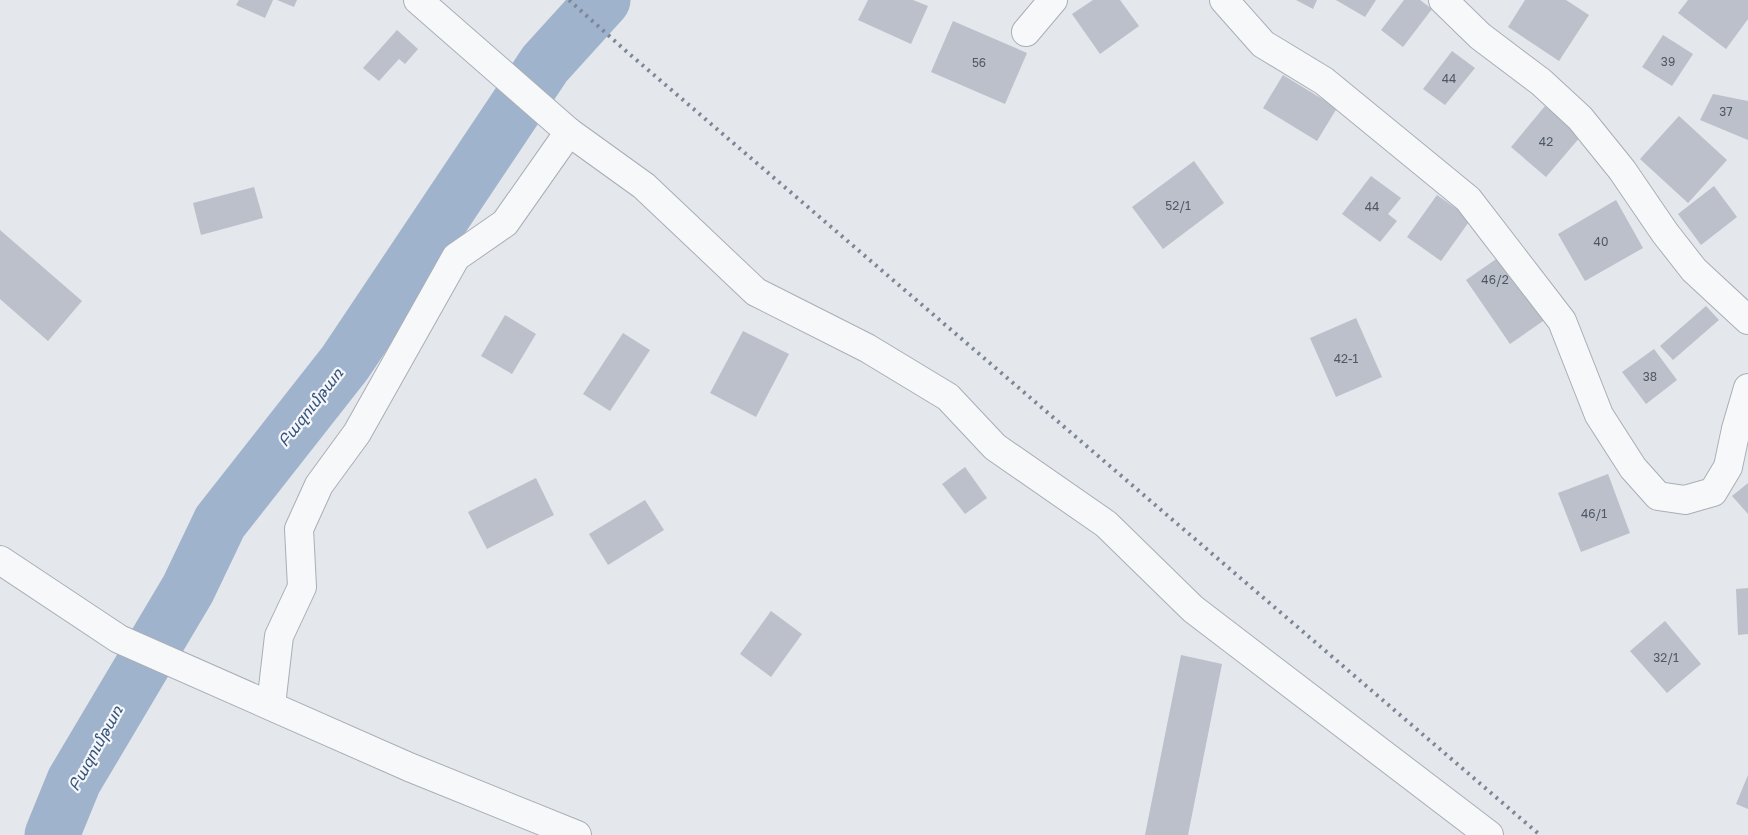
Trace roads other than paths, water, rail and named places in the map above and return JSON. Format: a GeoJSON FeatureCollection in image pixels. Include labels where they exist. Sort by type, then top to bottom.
{"type":"FeatureCollection","features":[{"type":"Feature","properties":{"kind":"street"},"geometry":{"type":"LineString","coordinates":[[418,0],[569,132],[644,186],[756,292],[866,348],[948,397],[995,447],[1106,524],[1193,609],[1489,835]]}},
{"type":"Feature","properties":{"kind":"street"},"geometry":{"type":"LineString","coordinates":[[1026,32],[1053,0]]}},
{"type":"Feature","properties":{"kind":"street"},"geometry":{"type":"LineString","coordinates":[[1224,0],[1263,44],[1324,81],[1468,199],[1562,322],[1599,415],[1633,468],[1658,496],[1685,500],[1713,492],[1728,467],[1736,429],[1748,388]]}},
{"type":"Feature","properties":{"kind":"street"},"geometry":{"type":"LineString","coordinates":[[1443,0],[1480,36],[1541,82],[1580,118],[1622,170],[1665,233],[1694,270],[1748,320]]}},
{"type":"Feature","properties":{"kind":"street"},"geometry":{"type":"LineString","coordinates":[[271,705],[279,636],[302,587],[299,529],[319,485],[357,433],[456,257],[505,223],[569,132]]}},
{"type":"Feature","properties":{"kind":"street"},"geometry":{"type":"LineString","coordinates":[[0,560],[120,639],[409,767],[577,835]]}},
{"type":"Feature","properties":{"kind":"waterway","name":"Բազումթառ"},"geometry":{"type":"LineString","coordinates":[[52,835],[74,781],[188,589],[220,522],[345,363],[545,64],[603,0]]}},
{"type":"Feature","properties":{"kind":"railway"},"geometry":{"type":"LineString","coordinates":[[569,0],[626,51],[1540,835]]}}]}
